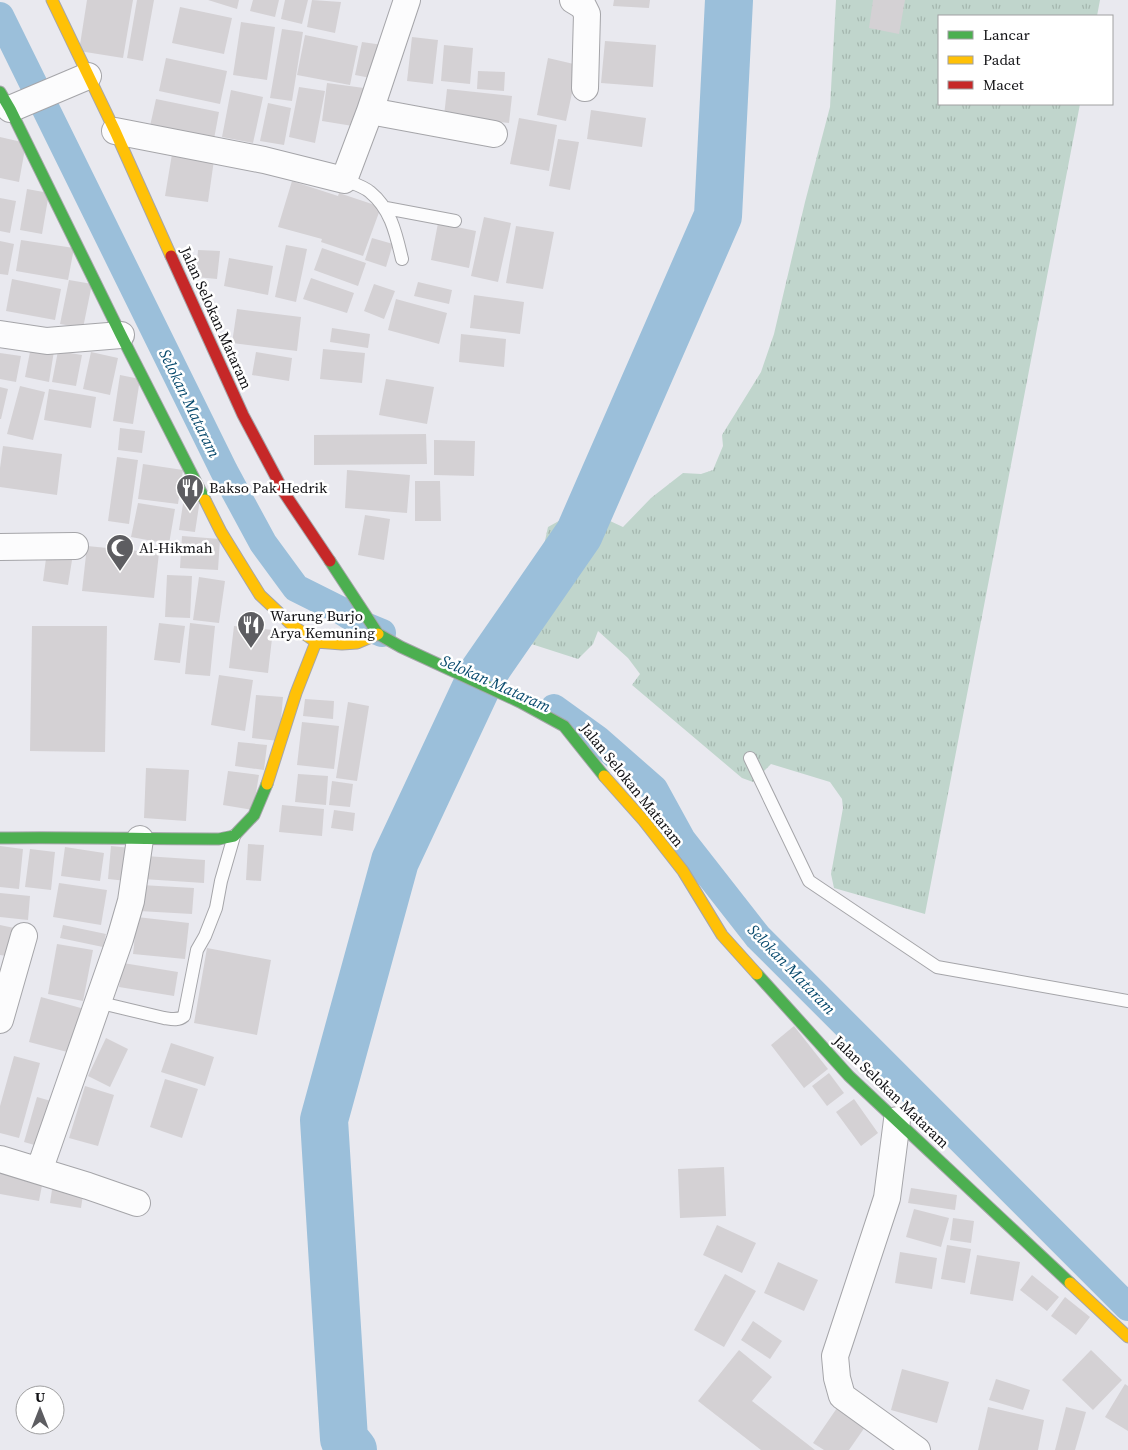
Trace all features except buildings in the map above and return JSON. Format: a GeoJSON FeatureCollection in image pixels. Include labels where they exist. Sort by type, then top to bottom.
{"type":"FeatureCollection","features":[{"type":"Feature","properties":{"kind":"street","name":"Jalan Selokan Mataram"},"geometry":{"type":"LineString","coordinates":[[52,0],[81,79],[115,131],[257,442],[285,494],[375,636],[520,702],[564,726],[586,756],[644,821],[683,871],[722,935],[850,1076],[1128,1337]]}},
{"type":"Feature","properties":{"kind":"street"},"geometry":{"type":"LineString","coordinates":[[115,131],[264,160],[344,180],[407,0]]}},
{"type":"Feature","properties":{"kind":"street"},"geometry":{"type":"LineString","coordinates":[[573,0],[583,6],[586,14],[585,88]]}},
{"type":"Feature","properties":{"kind":"street"},"geometry":{"type":"LineString","coordinates":[[81,79],[8,100],[121,335],[221,532],[260,595],[292,625],[316,642],[356,643],[375,636]]}},
{"type":"Feature","properties":{"kind":"street"},"geometry":{"type":"LineString","coordinates":[[370,110],[494,134]]}},
{"type":"Feature","properties":{"kind":"street"},"geometry":{"type":"LineString","coordinates":[[0,334],[47,341],[121,335]]}},
{"type":"Feature","properties":{"kind":"street"},"geometry":{"type":"LineString","coordinates":[[0,547],[75,546]]}},
{"type":"Feature","properties":{"kind":"street"},"geometry":{"type":"LineString","coordinates":[[0,838],[219,839],[234,836],[254,815],[263,796],[296,692],[316,642]]}},
{"type":"Feature","properties":{"kind":"street"},"geometry":{"type":"LineString","coordinates":[[39,1171],[131,901],[140,839]]}},
{"type":"Feature","properties":{"kind":"street"},"geometry":{"type":"LineString","coordinates":[[0,1020],[24,936]]}},
{"type":"Feature","properties":{"kind":"street"},"geometry":{"type":"LineString","coordinates":[[897,1120],[887,1198],[835,1356],[837,1378],[842,1396],[917,1450]]}},
{"type":"Feature","properties":{"kind":"street"},"geometry":{"type":"LineString","coordinates":[[0,1159],[137,1203]]}},
{"type":"Feature","properties":{"kind":"lane"},"geometry":{"type":"LineString","coordinates":[[344,180],[369,190],[386,208],[396,234],[402,259]]}},
{"type":"Feature","properties":{"kind":"lane"},"geometry":{"type":"LineString","coordinates":[[386,208],[455,221]]}},
{"type":"Feature","properties":{"kind":"lane"},"geometry":{"type":"LineString","coordinates":[[750,758],[809,880],[937,966],[1128,1001]]}},
{"type":"Feature","properties":{"kind":"lane"},"geometry":{"type":"LineString","coordinates":[[98,1002],[164,1018],[175,1019],[184,1016],[197,950],[205,936],[216,908],[220,880],[234,836]]}},
{"type":"Feature","properties":{"kind":"green space"},"geometry":{"type":"Polygon","coordinates":[[[836,0],[1100,0],[1097,15],[938,15],[938,105],[1080,105],[925,914],[834,888],[831,874],[843,808],[842,799],[830,782],[771,764],[753,782],[742,778],[632,685],[640,674],[628,658],[598,631],[593,644],[578,659],[519,640],[512,632],[512,600],[541,559],[548,527],[582,508],[623,527],[651,498],[683,473],[701,474],[713,470],[723,446],[722,435],[761,372],[774,334],[805,202],[830,107],[836,0]]]}},
{"type":"Feature","properties":{"kind":"waterway"},"geometry":{"type":"LineString","coordinates":[[353,1450],[344,1439],[324,1120],[395,861],[483,673],[579,534],[718,216],[729,0]]}},
{"type":"Feature","properties":{"kind":"waterway","name":"Selokan Mataram"},"geometry":{"type":"LineString","coordinates":[[0,16],[224,471],[263,543],[296,588],[342,611],[365,626],[382,633]]}},
{"type":"Feature","properties":{"kind":"waterway","name":"Selokan Mataram"},"geometry":{"type":"LineString","coordinates":[[554,708],[597,739],[654,789],[682,840],[758,937],[1128,1307]]}},
{"type":"Feature","properties":{"kind":"traffic: fast"},"geometry":{"type":"LineString","coordinates":[[0,92],[205,500]]}},
{"type":"Feature","properties":{"kind":"traffic: fast"},"geometry":{"type":"LineString","coordinates":[[330,561],[378,634],[401,647],[520,702],[564,726],[604,776]]}},
{"type":"Feature","properties":{"kind":"traffic: fast"},"geometry":{"type":"LineString","coordinates":[[0,838],[219,839],[234,836],[254,815],[267,784]]}},
{"type":"Feature","properties":{"kind":"traffic: fast"},"geometry":{"type":"LineString","coordinates":[[757,974],[849,1076],[1070,1283]]}},
{"type":"Feature","properties":{"kind":"traffic: slow"},"geometry":{"type":"LineString","coordinates":[[52,0],[115,131],[171,256]]}},
{"type":"Feature","properties":{"kind":"traffic: slow"},"geometry":{"type":"LineString","coordinates":[[205,500],[221,532],[260,595],[292,625],[316,642],[357,643],[378,634]]}},
{"type":"Feature","properties":{"kind":"traffic: slow"},"geometry":{"type":"LineString","coordinates":[[267,784],[296,693],[316,642]]}},
{"type":"Feature","properties":{"kind":"traffic: slow"},"geometry":{"type":"LineString","coordinates":[[604,776],[644,821],[683,871],[722,935],[757,974]]}},
{"type":"Feature","properties":{"kind":"traffic: slow"},"geometry":{"type":"LineString","coordinates":[[1070,1283],[1128,1337]]}},
{"type":"Feature","properties":{"kind":"traffic: jam"},"geometry":{"type":"LineString","coordinates":[[171,256],[243,415],[285,494],[330,561]]}},
{"type":"Feature","properties":{"kind":"place","name":"Bakso Pak Hedrik"},"geometry":{"type":"Point","coordinates":[190,512]}},
{"type":"Feature","properties":{"kind":"place","name":"Al-Hikmah"},"geometry":{"type":"Point","coordinates":[120,572]}},
{"type":"Feature","properties":{"kind":"place","name":"Warung Burjo Arya Kemuning"},"geometry":{"type":"Point","coordinates":[251,649]}}]}
